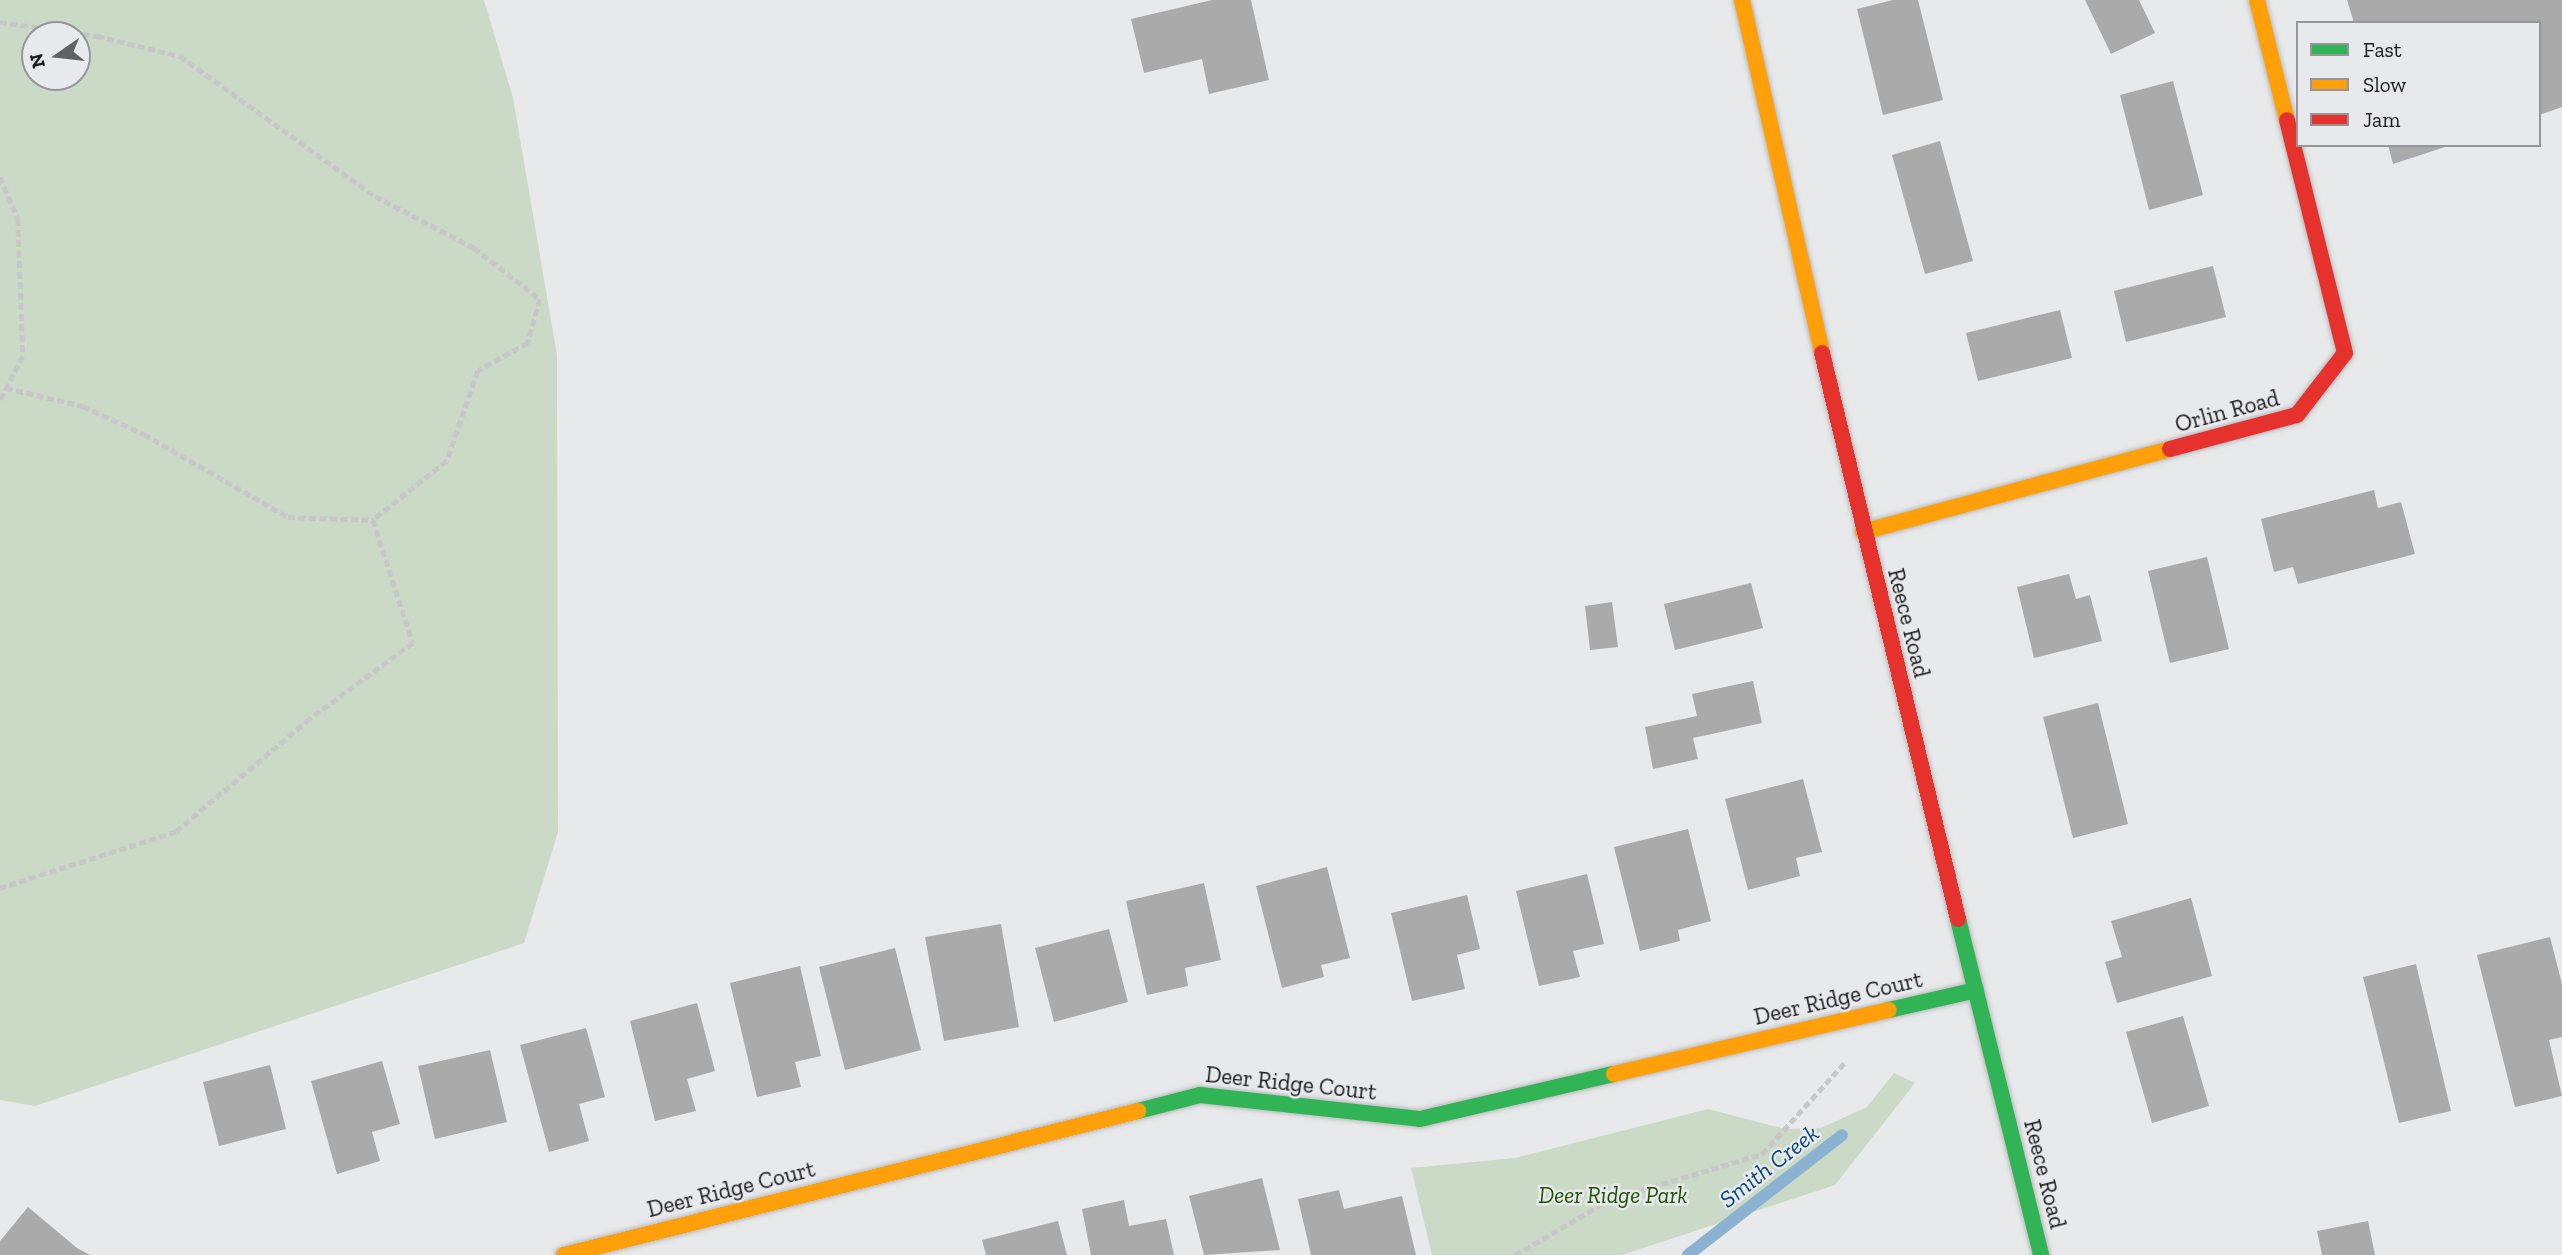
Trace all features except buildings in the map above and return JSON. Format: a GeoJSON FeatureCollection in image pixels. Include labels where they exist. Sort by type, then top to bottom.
{"type":"FeatureCollection","features":[{"type":"Feature","properties":{"kind":"street","name":"Reece Road"},"geometry":{"type":"LineString","coordinates":[[1742,0],[1863,532],[2041,1255]]}},
{"type":"Feature","properties":{"kind":"street","name":"Orlin Road"},"geometry":{"type":"LineString","coordinates":[[1863,532],[2297,415],[2345,353],[2257,0]]}},
{"type":"Feature","properties":{"kind":"street","name":"Deer Ridge Court"},"geometry":{"type":"LineString","coordinates":[[564,1255],[1200,1095],[1420,1119],[1976,990]]}},
{"type":"Feature","properties":{"kind":"path"},"geometry":{"type":"LineString","coordinates":[[0,22],[97,36],[180,56],[375,196],[474,248],[540,299],[528,343],[478,370],[447,461],[373,520],[288,517],[144,433],[83,406],[6,388]]}},
{"type":"Feature","properties":{"kind":"path"},"geometry":{"type":"LineString","coordinates":[[0,177],[18,219],[23,356],[0,401]]}},
{"type":"Feature","properties":{"kind":"path"},"geometry":{"type":"LineString","coordinates":[[0,888],[176,832],[310,719],[413,643],[373,520]]}},
{"type":"Feature","properties":{"kind":"path"},"geometry":{"type":"LineString","coordinates":[[1515,1255],[1611,1199],[1762,1154],[1853,1053]]}},
{"type":"Feature","properties":{"kind":"green space"},"geometry":{"type":"Polygon","coordinates":[[[0,0],[484,0],[513,98],[557,355],[558,832],[524,943],[35,1106],[0,1100],[0,0]]]}},
{"type":"Feature","properties":{"kind":"green space","name":"Deer Ridge Park"},"geometry":{"type":"Polygon","coordinates":[[[1894,1073],[1915,1083],[1835,1185],[1622,1255],[1432,1255],[1411,1168],[1515,1158],[1708,1109],[1785,1129],[1821,1128],[1867,1107],[1894,1073]]]}},
{"type":"Feature","properties":{"kind":"waterway","name":"Smith Creek"},"geometry":{"type":"LineString","coordinates":[[1688,1255],[1842,1135]]}},
{"type":"Feature","properties":{"kind":"traffic: fast"},"geometry":{"type":"LineString","coordinates":[[1958,919],[2041,1255]]}},
{"type":"Feature","properties":{"kind":"traffic: fast"},"geometry":{"type":"LineString","coordinates":[[1889,1010],[1976,990]]}},
{"type":"Feature","properties":{"kind":"traffic: fast"},"geometry":{"type":"LineString","coordinates":[[1138,1111],[1200,1095],[1420,1119],[1614,1074]]}},
{"type":"Feature","properties":{"kind":"traffic: slow"},"geometry":{"type":"LineString","coordinates":[[1742,0],[1822,353]]}},
{"type":"Feature","properties":{"kind":"traffic: slow"},"geometry":{"type":"LineString","coordinates":[[2257,0],[2287,120]]}},
{"type":"Feature","properties":{"kind":"traffic: slow"},"geometry":{"type":"LineString","coordinates":[[1863,532],[2170,449]]}},
{"type":"Feature","properties":{"kind":"traffic: slow"},"geometry":{"type":"LineString","coordinates":[[1614,1074],[1889,1010]]}},
{"type":"Feature","properties":{"kind":"traffic: slow"},"geometry":{"type":"LineString","coordinates":[[564,1255],[1138,1111]]}},
{"type":"Feature","properties":{"kind":"traffic: jam"},"geometry":{"type":"LineString","coordinates":[[2170,449],[2297,415],[2345,353],[2287,120]]}},
{"type":"Feature","properties":{"kind":"traffic: jam"},"geometry":{"type":"LineString","coordinates":[[1822,353],[1958,919]]}}]}
